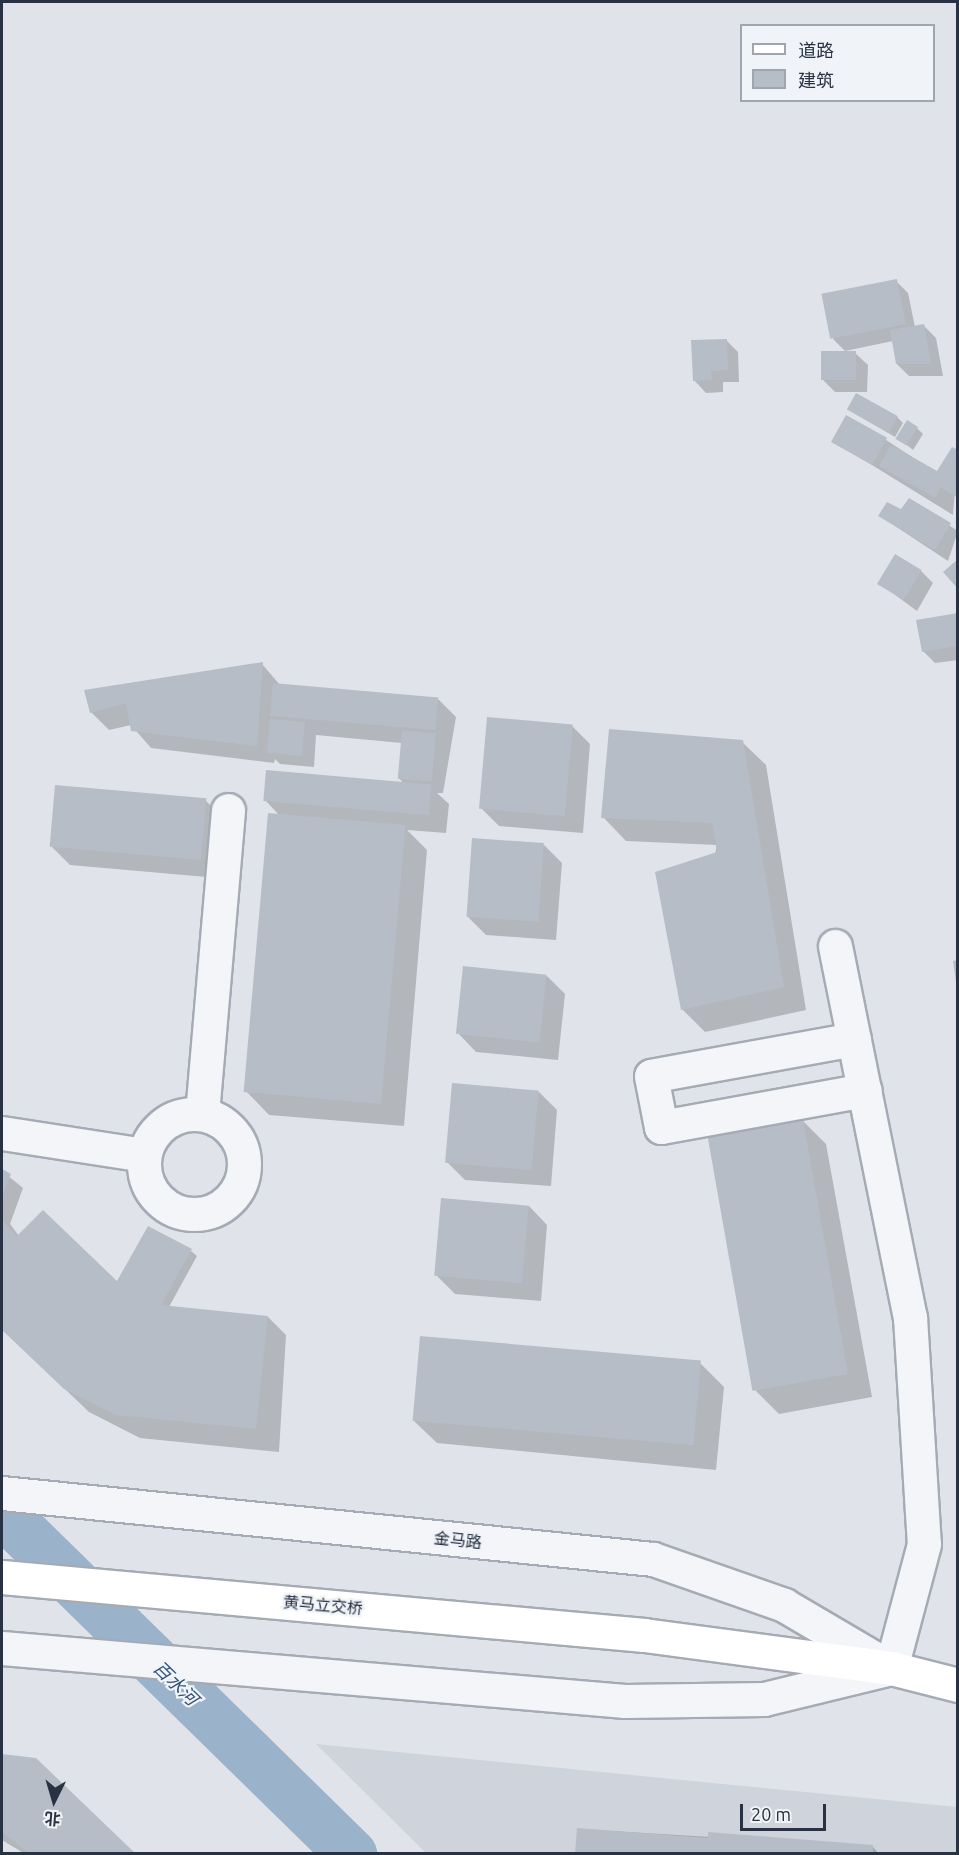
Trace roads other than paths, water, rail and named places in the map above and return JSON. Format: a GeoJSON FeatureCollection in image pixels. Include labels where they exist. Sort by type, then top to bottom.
{"type":"FeatureCollection","features":[{"type":"Feature","properties":{"kind":"main road","name":"黄马立交桥"},"geometry":{"type":"LineString","coordinates":[[2,1577],[644,1635]]}},
{"type":"Feature","properties":{"kind":"main road","name":"金马路"},"geometry":{"type":"LineString","coordinates":[[644,1635],[891,1668],[957,1684]]}},
{"type":"Feature","properties":{"kind":"street"},"geometry":{"type":"LineString","coordinates":[[202,1114],[228,810]]}},
{"type":"Feature","properties":{"kind":"street"},"geometry":{"type":"LineString","coordinates":[[835,946],[910,1317],[924,1544],[891,1668]]}},
{"type":"Feature","properties":{"kind":"street"},"geometry":{"type":"LineString","coordinates":[[854,1039],[651,1076],[661,1127],[865,1090]]}},
{"type":"Feature","properties":{"kind":"street"},"geometry":{"type":"LineString","coordinates":[[202,1114],[228,1127],[243,1151],[242,1180],[226,1203],[200,1215],[171,1210],[150,1190],[144,1155],[162,1125],[202,1114]]}},
{"type":"Feature","properties":{"kind":"street"},"geometry":{"type":"LineString","coordinates":[[2,1133],[144,1155]]}},
{"type":"Feature","properties":{"kind":"street","name":"金马路"},"geometry":{"type":"LineString","coordinates":[[13,1495],[653,1559],[784,1605],[891,1668]]}},
{"type":"Feature","properties":{"kind":"street","name":"金马路"},"geometry":{"type":"LineString","coordinates":[[2,1648],[625,1701],[764,1699],[891,1668]]}},
{"type":"Feature","properties":{"kind":"waterway","name":"百水河"},"geometry":{"type":"LineString","coordinates":[[2,1512],[351,1854]]}}]}
